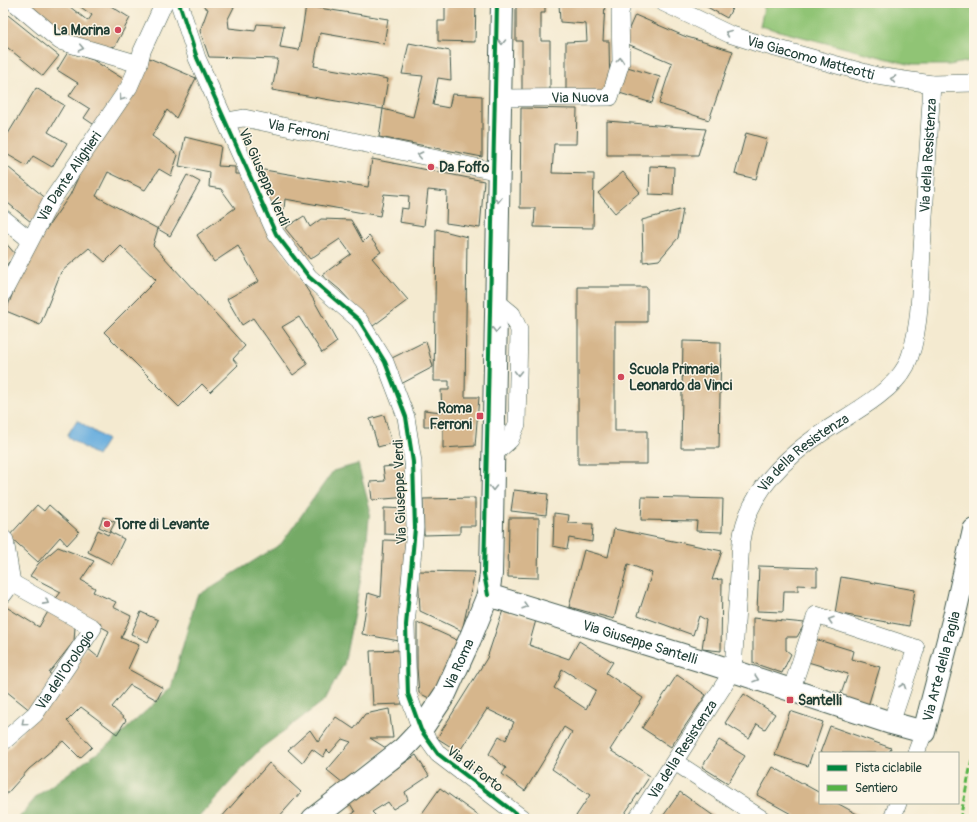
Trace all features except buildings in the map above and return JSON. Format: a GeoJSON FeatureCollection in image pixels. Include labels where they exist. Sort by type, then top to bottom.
{"type":"FeatureCollection","features":[{"type":"Feature","properties":{"kind":"main road","name":"Via Roma"},"geometry":{"type":"LineString","coordinates":[[313,819],[403,749],[421,730],[444,694],[488,595],[491,574],[502,3]]}},
{"type":"Feature","properties":{"kind":"main road","name":"Via Arte della Paglia"},"geometry":{"type":"LineString","coordinates":[[924,732],[955,613],[974,530]]}},
{"type":"Feature","properties":{"kind":"main road","name":"Via Giuseppe Santelli"},"geometry":{"type":"LineString","coordinates":[[488,595],[733,671],[891,723],[924,732]]}},
{"type":"Feature","properties":{"kind":"street"},"geometry":{"type":"LineString","coordinates":[[15,3],[60,41],[140,64]]}},
{"type":"Feature","properties":{"kind":"street","name":"Via Dante Alighieri"},"geometry":{"type":"LineString","coordinates":[[3,293],[50,203],[129,87],[140,64],[142,51],[164,3]]}},
{"type":"Feature","properties":{"kind":"street","name":"Via Giuseppe Verdi"},"geometry":{"type":"LineString","coordinates":[[179,3],[197,58],[227,121],[276,234],[309,277],[359,320],[385,362],[406,417],[412,462],[415,528],[406,625],[408,694],[421,730]]}},
{"type":"Feature","properties":{"kind":"street","name":"Via Nuova"},"geometry":{"type":"LineString","coordinates":[[500,98],[610,97],[621,62],[620,12],[623,3]]}},
{"type":"Feature","properties":{"kind":"street","name":"Via Giacomo Matteotti"},"geometry":{"type":"LineString","coordinates":[[664,3],[729,34],[877,76],[932,84],[971,84]]}},
{"type":"Feature","properties":{"kind":"street","name":"Via della Resistenza"},"geometry":{"type":"LineString","coordinates":[[637,819],[733,671],[741,541],[743,525],[750,505],[766,481],[796,452],[831,426],[869,404],[896,378],[905,367],[910,354],[918,320],[932,84]]}},
{"type":"Feature","properties":{"kind":"street","name":"Via Ferroni"},"geometry":{"type":"LineString","coordinates":[[227,121],[244,118],[499,172]]}},
{"type":"Feature","properties":{"kind":"street"},"geometry":{"type":"LineString","coordinates":[[3,218],[30,240]]}},
{"type":"Feature","properties":{"kind":"street"},"geometry":{"type":"LineString","coordinates":[[4,539],[8,589]]}},
{"type":"Feature","properties":{"kind":"street","name":"Via dell'Orologio"},"geometry":{"type":"LineString","coordinates":[[3,742],[35,714],[93,628],[8,589]]}},
{"type":"Feature","properties":{"kind":"street"},"geometry":{"type":"LineString","coordinates":[[791,690],[816,615],[823,617],[916,648],[891,723]]}},
{"type":"Feature","properties":{"kind":"street","name":"Via di Porto"},"geometry":{"type":"LineString","coordinates":[[421,730],[438,754],[523,819]]}},
{"type":"Feature","properties":{"kind":"street"},"geometry":{"type":"LineString","coordinates":[[916,752],[924,732]]}},
{"type":"Feature","properties":{"kind":"street"},"geometry":{"type":"LineString","coordinates":[[675,762],[762,819]]}},
{"type":"Feature","properties":{"kind":"street"},"geometry":{"type":"LineString","coordinates":[[892,819],[898,804]]}},
{"type":"Feature","properties":{"kind":"green space"},"geometry":{"type":"Polygon","coordinates":[[[765,3],[974,3],[974,60],[950,65],[912,65],[760,26],[765,3]]]}},
{"type":"Feature","properties":{"kind":"green space"},"geometry":{"type":"Polygon","coordinates":[[[358,464],[370,509],[365,558],[344,664],[325,700],[260,749],[197,819],[18,819],[38,795],[111,743],[171,688],[197,596],[281,544],[333,471],[358,464]]]}},
{"type":"Feature","properties":{"kind":"water"},"geometry":{"type":"Polygon","coordinates":[[[77,420],[107,440],[97,456],[67,436],[77,420]]]}},
{"type":"Feature","properties":{"kind":"marked path"},"geometry":{"type":"LineString","coordinates":[[960,819],[974,749]]}},
{"type":"Feature","properties":{"kind":"cycle path"},"geometry":{"type":"LineString","coordinates":[[179,3],[197,58],[276,234],[309,277],[359,320],[385,362],[406,417],[413,462],[415,528],[406,625],[408,694],[421,730],[438,754],[523,819]]}},
{"type":"Feature","properties":{"kind":"cycle path"},"geometry":{"type":"LineString","coordinates":[[488,595],[484,574],[497,3]]}},
{"type":"Feature","properties":{"kind":"place","name":"La Morina"},"geometry":{"type":"Point","coordinates":[118,30]}},
{"type":"Feature","properties":{"kind":"place","name":"Da Foffo"},"geometry":{"type":"Point","coordinates":[431,167]}},
{"type":"Feature","properties":{"kind":"place","name":"Scuola Primaria Leonardo da Vinci"},"geometry":{"type":"Point","coordinates":[621,377]}},
{"type":"Feature","properties":{"kind":"place","name":"Roma Ferroni"},"geometry":{"type":"Point","coordinates":[480,416]}},
{"type":"Feature","properties":{"kind":"place","name":"Torre di Levante"},"geometry":{"type":"Point","coordinates":[107,524]}},
{"type":"Feature","properties":{"kind":"place","name":"Santelli"},"geometry":{"type":"Point","coordinates":[790,700]}}]}
